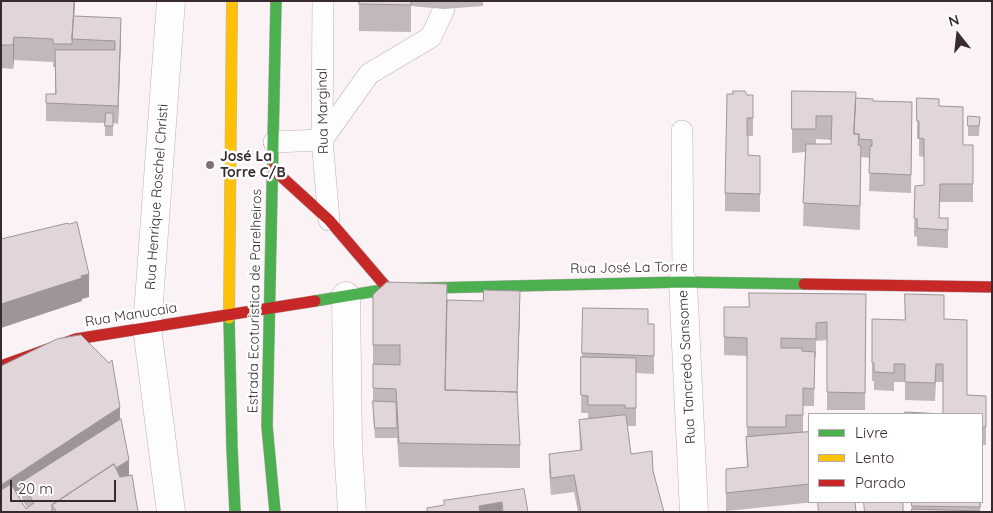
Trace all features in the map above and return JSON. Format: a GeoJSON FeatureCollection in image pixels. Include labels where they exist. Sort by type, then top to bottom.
{"type":"FeatureCollection","features":[{"type":"Feature","properties":{"kind":"main road","name":"Estrada Ecoturistica de Parelheiros"},"geometry":{"type":"LineString","coordinates":[[232,1],[228,315],[231,443],[235,512]]}},
{"type":"Feature","properties":{"kind":"main road","name":"Estrada Ecoturistica de Parelheiros"},"geometry":{"type":"LineString","coordinates":[[275,512],[267,426],[276,1]]}},
{"type":"Feature","properties":{"kind":"main road"},"geometry":{"type":"LineString","coordinates":[[273,169],[329,220],[388,289]]}},
{"type":"Feature","properties":{"kind":"main road","name":"Rua José La Torre"},"geometry":{"type":"LineString","coordinates":[[269,308],[388,289],[683,282],[992,287]]}},
{"type":"Feature","properties":{"kind":"main road","name":"Rua Manucaia"},"geometry":{"type":"LineString","coordinates":[[1,366],[76,339],[269,308]]}},
{"type":"Feature","properties":{"kind":"street","name":"Rua Henrique Roschel Christi"},"geometry":{"type":"LineString","coordinates":[[170,512],[147,328],[171,1]]}},
{"type":"Feature","properties":{"kind":"street","name":"Rua Tancredo Sansome"},"geometry":{"type":"LineString","coordinates":[[683,282],[694,512]]}},
{"type":"Feature","properties":{"kind":"street"},"geometry":{"type":"LineString","coordinates":[[346,296],[348,445],[352,512]]}},
{"type":"Feature","properties":{"kind":"lane","name":"Rua Marginal"},"geometry":{"type":"LineString","coordinates":[[323,1],[322,140],[329,220]]}},
{"type":"Feature","properties":{"kind":"lane"},"geometry":{"type":"LineString","coordinates":[[274,142],[322,140],[369,74],[431,38],[444,9]]}},
{"type":"Feature","properties":{"kind":"lane","name":"Rua Tancredo Sansome"},"geometry":{"type":"LineString","coordinates":[[682,131],[683,282]]}},
{"type":"Feature","properties":{"kind":"building"},"geometry":{"type":"Polygon","coordinates":[[[1,1],[74,1],[72,44],[53,44],[53,39],[14,37],[13,45],[1,45],[1,1]]]}},
{"type":"Feature","properties":{"kind":"building"},"geometry":{"type":"Polygon","coordinates":[[[359,1],[411,1],[411,5],[359,4],[359,1]]]}},
{"type":"Feature","properties":{"kind":"building"},"geometry":{"type":"Polygon","coordinates":[[[74,16],[121,18],[118,106],[46,103],[46,94],[56,94],[55,50],[115,50],[115,41],[72,39],[74,16]]]}},
{"type":"Feature","properties":{"kind":"building"},"geometry":{"type":"Polygon","coordinates":[[[733,91],[745,91],[747,95],[753,95],[753,118],[747,118],[748,155],[760,156],[760,194],[725,193],[727,94],[733,94],[733,91]]]}},
{"type":"Feature","properties":{"kind":"building"},"geometry":{"type":"Polygon","coordinates":[[[792,91],[856,92],[854,134],[859,134],[858,145],[861,146],[860,206],[803,203],[806,144],[831,144],[832,116],[816,116],[816,129],[792,129],[792,91]]]}},
{"type":"Feature","properties":{"kind":"building"},"geometry":{"type":"Polygon","coordinates":[[[856,98],[873,99],[873,101],[912,102],[911,175],[869,173],[872,140],[859,139],[859,134],[854,134],[856,98]]]}},
{"type":"Feature","properties":{"kind":"building"},"geometry":{"type":"Polygon","coordinates":[[[917,98],[939,99],[939,106],[963,107],[963,145],[973,145],[973,184],[940,184],[939,218],[948,218],[948,230],[917,228],[917,219],[914,218],[915,186],[924,185],[924,139],[919,138],[917,98]]]}},
{"type":"Feature","properties":{"kind":"building"},"geometry":{"type":"Polygon","coordinates":[[[106,113],[113,113],[113,126],[105,126],[106,113]]]}},
{"type":"Feature","properties":{"kind":"building"},"geometry":{"type":"Polygon","coordinates":[[[968,116],[980,117],[979,126],[968,126],[968,116]]]}},
{"type":"Feature","properties":{"kind":"building"},"geometry":{"type":"Polygon","coordinates":[[[77,222],[89,274],[81,276],[82,278],[1,304],[1,239],[77,222]]]}},
{"type":"Feature","properties":{"kind":"building"},"geometry":{"type":"Polygon","coordinates":[[[387,282],[447,284],[445,390],[517,392],[520,445],[399,443],[396,389],[373,388],[373,364],[400,365],[400,345],[373,345],[373,295],[387,282]]]}},
{"type":"Feature","properties":{"kind":"building"},"geometry":{"type":"Polygon","coordinates":[[[484,290],[520,291],[517,393],[445,390],[447,300],[483,301],[484,290]]]}},
{"type":"Feature","properties":{"kind":"building"},"geometry":{"type":"Polygon","coordinates":[[[749,293],[866,294],[865,393],[827,392],[827,322],[816,323],[816,339],[781,338],[781,348],[802,348],[802,351],[815,352],[814,389],[803,388],[803,415],[786,415],[786,427],[747,427],[747,338],[724,337],[724,307],[749,307],[749,293]]]}},
{"type":"Feature","properties":{"kind":"building"},"geometry":{"type":"Polygon","coordinates":[[[905,294],[944,295],[944,319],[967,320],[967,395],[986,396],[986,427],[983,427],[983,413],[943,413],[943,364],[936,364],[935,383],[905,382],[905,364],[894,364],[894,373],[874,372],[874,363],[872,363],[872,319],[905,320],[905,294]]]}},
{"type":"Feature","properties":{"kind":"building"},"geometry":{"type":"Polygon","coordinates":[[[583,308],[648,309],[648,324],[654,324],[654,356],[582,353],[583,308]]]}},
{"type":"Feature","properties":{"kind":"building"},"geometry":{"type":"Polygon","coordinates":[[[81,335],[109,363],[112,360],[120,407],[1,485],[1,366],[57,339],[81,335]]]}},
{"type":"Feature","properties":{"kind":"building"},"geometry":{"type":"Polygon","coordinates":[[[581,357],[636,358],[636,408],[625,408],[625,405],[588,405],[588,396],[581,395],[581,357]]]}},
{"type":"Feature","properties":{"kind":"building"},"geometry":{"type":"Polygon","coordinates":[[[373,401],[396,402],[397,428],[375,428],[373,401]]]}},
{"type":"Feature","properties":{"kind":"building"},"geometry":{"type":"Polygon","coordinates":[[[626,415],[631,454],[652,451],[653,471],[664,512],[581,512],[574,475],[551,478],[549,454],[582,450],[579,420],[626,415]]]}},
{"type":"Feature","properties":{"kind":"building"},"geometry":{"type":"Polygon","coordinates":[[[121,419],[129,460],[116,468],[114,464],[52,505],[50,512],[1,512],[1,490],[11,484],[26,509],[34,503],[22,482],[121,419]]]}},
{"type":"Feature","properties":{"kind":"building"},"geometry":{"type":"Polygon","coordinates":[[[808,432],[808,484],[726,493],[726,469],[748,467],[746,437],[808,432]]]}},
{"type":"Feature","properties":{"kind":"building"},"geometry":{"type":"Polygon","coordinates":[[[114,464],[120,477],[132,475],[138,512],[57,512],[52,505],[114,464]]]}},
{"type":"Feature","properties":{"kind":"building"},"geometry":{"type":"Polygon","coordinates":[[[524,489],[528,512],[503,512],[502,502],[479,506],[480,512],[427,512],[427,508],[444,505],[444,500],[524,489]]]}},
{"type":"Feature","properties":{"kind":"building"},"geometry":{"type":"Polygon","coordinates":[[[818,503],[855,503],[856,512],[819,512],[818,503]]]}},
{"type":"Feature","properties":{"kind":"building"},"geometry":{"type":"Polygon","coordinates":[[[864,503],[903,503],[903,512],[865,512],[864,503]]]}},
{"type":"Feature","properties":{"kind":"building"},"geometry":{"type":"Polygon","coordinates":[[[912,503],[980,503],[980,507],[912,506],[912,503]]]}},
{"type":"Feature","properties":{"kind":"building"},"geometry":{"type":"Polygon","coordinates":[[[912,509],[980,511],[980,512],[912,512],[912,509]]]}},
{"type":"Feature","properties":{"kind":"traffic: fast"},"geometry":{"type":"LineString","coordinates":[[275,512],[267,426],[276,1]]}},
{"type":"Feature","properties":{"kind":"traffic: fast"},"geometry":{"type":"LineString","coordinates":[[315,301],[388,289],[683,282],[804,284]]}},
{"type":"Feature","properties":{"kind":"traffic: fast"},"geometry":{"type":"LineString","coordinates":[[229,318],[235,512]]}},
{"type":"Feature","properties":{"kind":"traffic: slow"},"geometry":{"type":"LineString","coordinates":[[229,318],[232,1]]}},
{"type":"Feature","properties":{"kind":"traffic: jam"},"geometry":{"type":"LineString","coordinates":[[273,169],[329,220],[388,289]]}},
{"type":"Feature","properties":{"kind":"traffic: jam"},"geometry":{"type":"LineString","coordinates":[[804,284],[992,287]]}},
{"type":"Feature","properties":{"kind":"traffic: jam"},"geometry":{"type":"LineString","coordinates":[[1,366],[76,339],[315,301]]}},
{"type":"Feature","properties":{"kind":"place","name":"José La Torre C/B"},"geometry":{"type":"Point","coordinates":[210,165]}}]}
